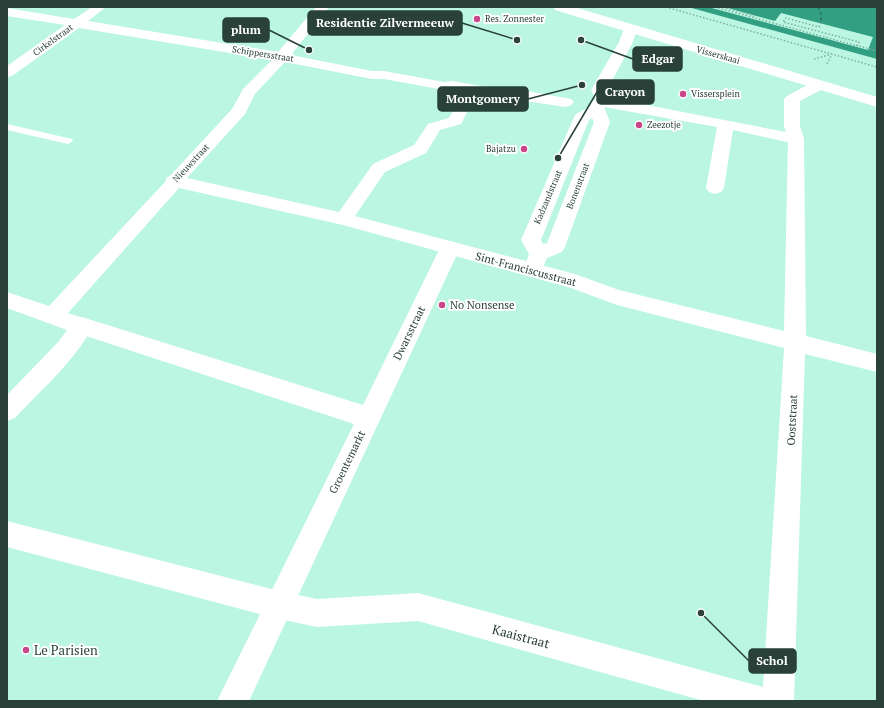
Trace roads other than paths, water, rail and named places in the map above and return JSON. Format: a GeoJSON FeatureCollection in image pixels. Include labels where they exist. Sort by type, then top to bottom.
{"type":"FeatureCollection","features":[{"type":"Feature","properties":{"kind":"street","name":"Cirkelstraat"},"geometry":{"type":"LineString","coordinates":[[7,73],[100,7]]}},
{"type":"Feature","properties":{"kind":"street","name":"Nieuwstraat"},"geometry":{"type":"LineString","coordinates":[[53,315],[173,181],[232,110],[282,57],[323,7]]}},
{"type":"Feature","properties":{"kind":"street","name":"Visserskaai"},"geometry":{"type":"LineString","coordinates":[[560,7],[877,102]]}},
{"type":"Feature","properties":{"kind":"street","name":"Schippersstraat"},"geometry":{"type":"LineString","coordinates":[[7,12],[282,57],[372,75],[384,75],[444,86],[452,85],[499,94],[516,94],[566,102],[600,105]]}},
{"type":"Feature","properties":{"kind":"street","name":"Visserskaai"},"geometry":{"type":"LineString","coordinates":[[618,14],[772,59]]}},
{"type":"Feature","properties":{"kind":"street"},"geometry":{"type":"LineString","coordinates":[[630,28],[626,42],[599,90],[600,105],[726,124],[796,139],[792,126],[792,99],[816,87],[817,84]]}},
{"type":"Feature","properties":{"kind":"street"},"geometry":{"type":"LineString","coordinates":[[848,81],[877,89]]}},
{"type":"Feature","properties":{"kind":"street"},"geometry":{"type":"LineString","coordinates":[[343,219],[379,168],[420,149],[434,127],[454,121],[472,88]]}},
{"type":"Feature","properties":{"kind":"street","name":"Kadzandstraat"},"geometry":{"type":"LineString","coordinates":[[536,262],[530,240],[582,117],[600,105]]}},
{"type":"Feature","properties":{"kind":"street","name":"Bonenstraat"},"geometry":{"type":"LineString","coordinates":[[536,262],[555,247],[602,122],[600,105]]}},
{"type":"Feature","properties":{"kind":"street"},"geometry":{"type":"LineString","coordinates":[[715,188],[726,124]]}},
{"type":"Feature","properties":{"kind":"street","name":"Ooststraat"},"geometry":{"type":"LineString","coordinates":[[778,701],[795,342],[796,139]]}},
{"type":"Feature","properties":{"kind":"street","name":"Sint-Franciscusstraat"},"geometry":{"type":"LineString","coordinates":[[173,181],[343,219],[450,248],[536,262],[575,282],[617,297],[877,363]]}},
{"type":"Feature","properties":{"kind":"street","name":"Dwarsstraat"},"geometry":{"type":"LineString","coordinates":[[368,418],[450,248]]}},
{"type":"Feature","properties":{"kind":"street","name":"Groentemarkt"},"geometry":{"type":"LineString","coordinates":[[7,300],[82,326],[368,418],[233,701]]}},
{"type":"Feature","properties":{"kind":"street"},"geometry":{"type":"LineString","coordinates":[[7,411],[67,347],[82,326]]}},
{"type":"Feature","properties":{"kind":"street"},"geometry":{"type":"LineString","coordinates":[[7,534],[278,605]]}},
{"type":"Feature","properties":{"kind":"street","name":"Kaaistraat"},"geometry":{"type":"LineString","coordinates":[[278,605],[317,613],[418,607],[760,701]]}},
{"type":"Feature","properties":{"kind":"lane"},"geometry":{"type":"LineString","coordinates":[[7,127],[68,141]]}},
{"type":"Feature","properties":{"kind":"place","name":"Res. Zonnester"},"geometry":{"type":"Point","coordinates":[477,19]}},
{"type":"Feature","properties":{"kind":"place","name":"Residentie Zilvermeeuw"},"geometry":{"type":"Point","coordinates":[517,40]}},
{"type":"Feature","properties":{"kind":"place","name":"Edgar"},"geometry":{"type":"Point","coordinates":[581,40]}},
{"type":"Feature","properties":{"kind":"place","name":"plum"},"geometry":{"type":"Point","coordinates":[309,50]}},
{"type":"Feature","properties":{"kind":"place","name":"Montgomery"},"geometry":{"type":"Point","coordinates":[582,85]}},
{"type":"Feature","properties":{"kind":"place","name":"Vissersplein"},"geometry":{"type":"Point","coordinates":[683,94]}},
{"type":"Feature","properties":{"kind":"place","name":"Zeezotje"},"geometry":{"type":"Point","coordinates":[639,125]}},
{"type":"Feature","properties":{"kind":"place","name":"Bajatzu"},"geometry":{"type":"Point","coordinates":[524,149]}},
{"type":"Feature","properties":{"kind":"place","name":"Crayon"},"geometry":{"type":"Point","coordinates":[558,158]}},
{"type":"Feature","properties":{"kind":"place","name":"No Nonsense"},"geometry":{"type":"Point","coordinates":[442,305]}},
{"type":"Feature","properties":{"kind":"place","name":"Schol"},"geometry":{"type":"Point","coordinates":[701,613]}},
{"type":"Feature","properties":{"kind":"place","name":"Le Parisien"},"geometry":{"type":"Point","coordinates":[26,650]}}]}
